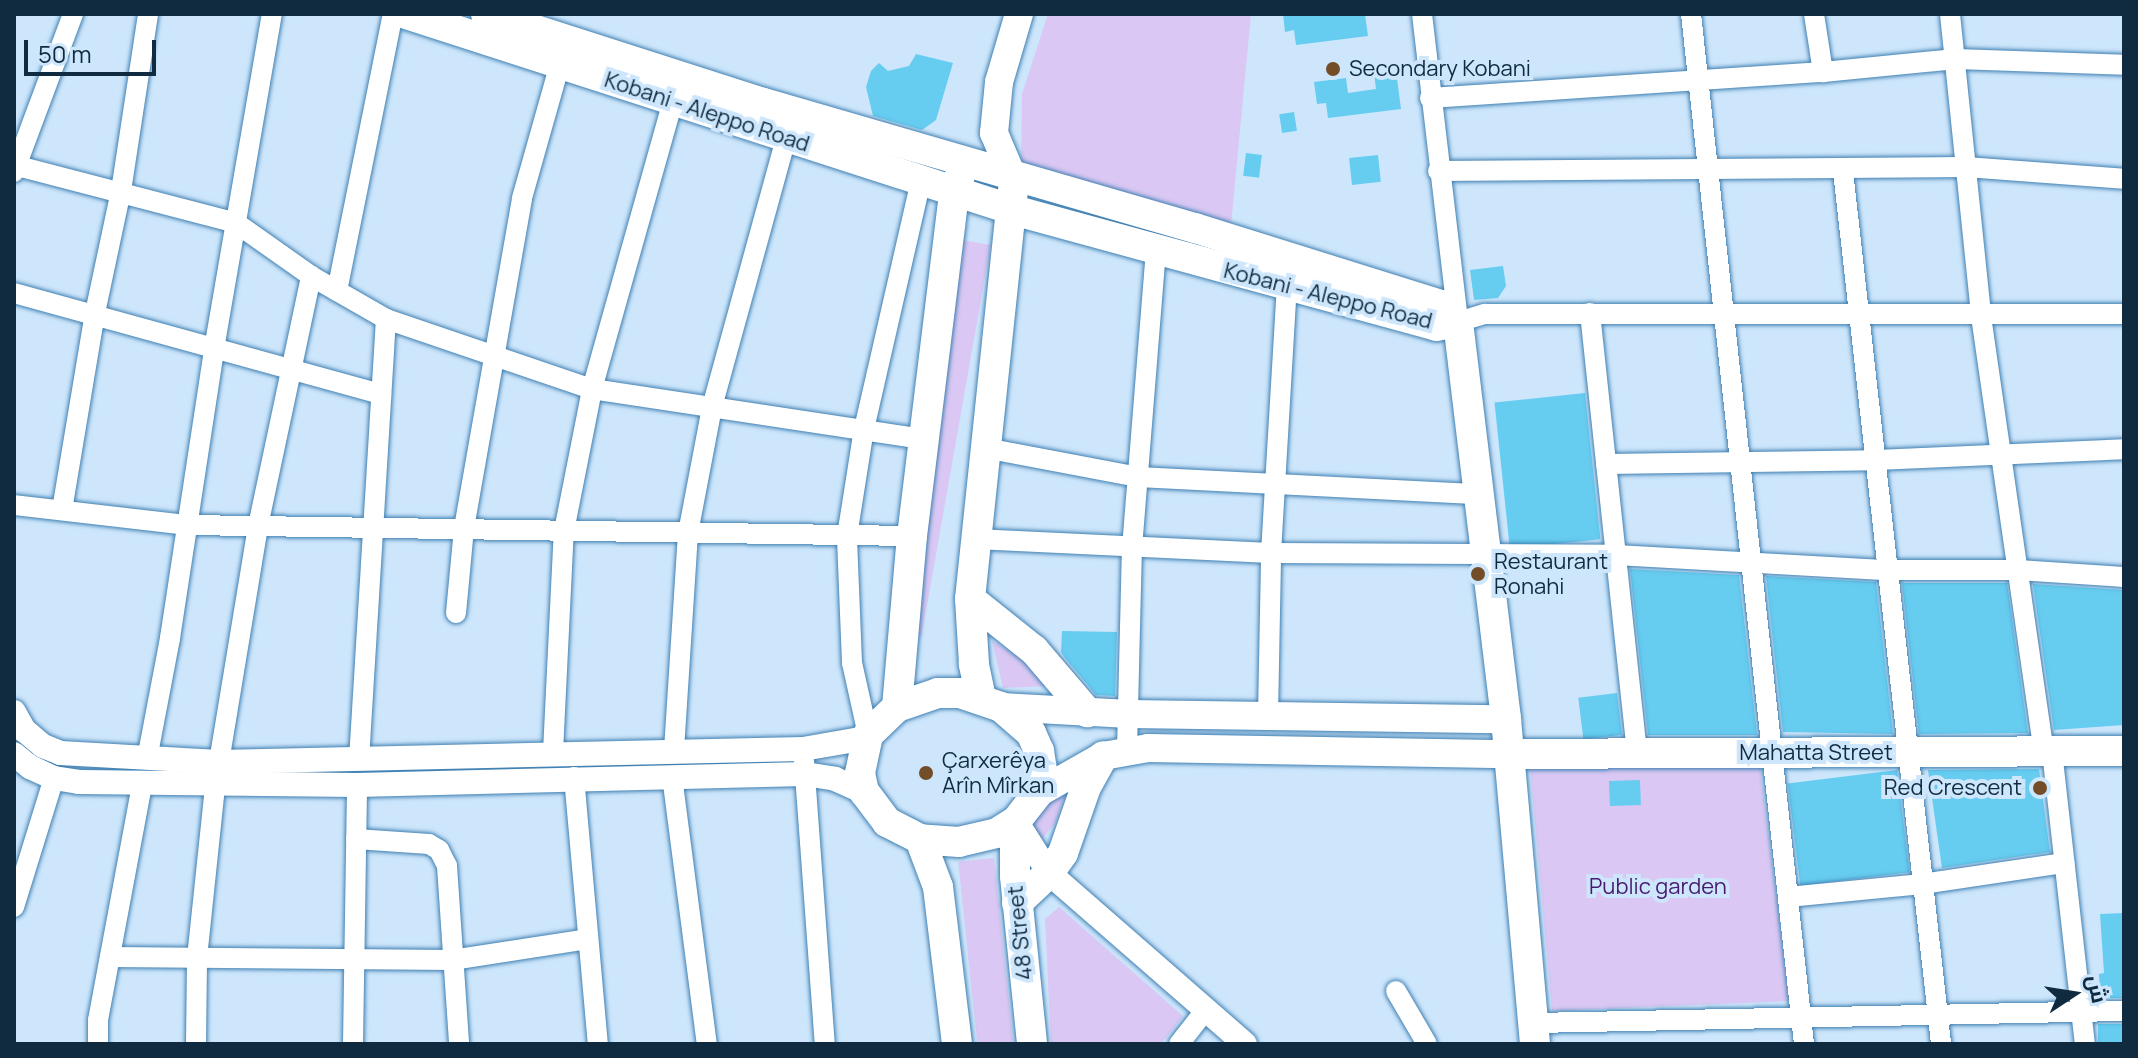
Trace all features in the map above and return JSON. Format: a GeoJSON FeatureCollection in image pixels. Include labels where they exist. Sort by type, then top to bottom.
{"type":"FeatureCollection","features":[{"type":"Feature","properties":{"kind":"main road","name":"Kobani - Aleppo Road"},"geometry":{"type":"LineString","coordinates":[[406,14],[1013,210],[1436,326],[1458,322]]}},
{"type":"Feature","properties":{"kind":"main road","name":"Kobani - Aleppo Road"},"geometry":{"type":"LineString","coordinates":[[486,14],[1013,178],[1195,228],[1441,305],[1458,322]]}},
{"type":"Feature","properties":{"kind":"main road"},"geometry":{"type":"LineString","coordinates":[[1019,14],[999,82],[994,133],[1013,178],[1013,210],[970,599],[974,664],[991,702],[1031,733],[1039,751],[1042,771],[1038,793]]}},
{"type":"Feature","properties":{"kind":"main road"},"geometry":{"type":"LineString","coordinates":[[897,707],[912,536],[954,192],[964,163],[994,133]]}},
{"type":"Feature","properties":{"kind":"main road"},"geometry":{"type":"LineString","coordinates":[[1458,322],[1506,719],[1534,1033]]}},
{"type":"Feature","properties":{"kind":"main road"},"geometry":{"type":"LineString","coordinates":[[970,599],[1034,650],[1087,712]]}},
{"type":"Feature","properties":{"kind":"main road"},"geometry":{"type":"LineString","coordinates":[[1506,719],[1129,714],[991,702],[938,693],[897,707],[868,737],[860,773],[864,792],[887,822],[920,839],[940,842],[979,839],[1015,822],[1038,793],[1115,753],[1508,754]]}},
{"type":"Feature","properties":{"kind":"main road","name":"Mahatta Street"},"geometry":{"type":"LineString","coordinates":[[1508,754],[2124,751]]}},
{"type":"Feature","properties":{"kind":"main road"},"geometry":{"type":"LineString","coordinates":[[1017,903],[1049,873],[1063,853],[1086,787],[1115,753]]}},
{"type":"Feature","properties":{"kind":"main road","name":"48 Street"},"geometry":{"type":"LineString","coordinates":[[1015,822],[1017,903],[1032,1044]]}},
{"type":"Feature","properties":{"kind":"main road"},"geometry":{"type":"LineString","coordinates":[[920,839],[938,887],[957,1044]]}},
{"type":"Feature","properties":{"kind":"street"},"geometry":{"type":"LineString","coordinates":[[73,14],[15,167],[121,191],[236,223],[311,276],[386,319],[592,389],[924,439]]}},
{"type":"Feature","properties":{"kind":"street"},"geometry":{"type":"LineString","coordinates":[[62,510],[95,313],[121,191],[148,14]]}},
{"type":"Feature","properties":{"kind":"street"},"geometry":{"type":"LineString","coordinates":[[147,759],[272,14]]}},
{"type":"Feature","properties":{"kind":"street"},"geometry":{"type":"LineString","coordinates":[[337,291],[393,14]]}},
{"type":"Feature","properties":{"kind":"street"},"geometry":{"type":"LineString","coordinates":[[1422,14],[1458,322],[1485,314],[2124,314]]}},
{"type":"Feature","properties":{"kind":"street"},"geometry":{"type":"LineString","coordinates":[[1691,14],[1804,1044]]}},
{"type":"Feature","properties":{"kind":"street"},"geometry":{"type":"LineString","coordinates":[[1814,14],[1823,72]]}},
{"type":"Feature","properties":{"kind":"street"},"geometry":{"type":"LineString","coordinates":[[1950,14],[1981,316],[2048,751],[2085,1044]]}},
{"type":"Feature","properties":{"kind":"street"},"geometry":{"type":"LineString","coordinates":[[1430,98],[1823,72],[1956,59],[2124,65]]}},
{"type":"Feature","properties":{"kind":"street"},"geometry":{"type":"LineString","coordinates":[[456,613],[464,528],[522,198],[560,64]]}},
{"type":"Feature","properties":{"kind":"street"},"geometry":{"type":"LineString","coordinates":[[553,752],[564,531],[592,389],[673,101]]}},
{"type":"Feature","properties":{"kind":"street"},"geometry":{"type":"LineString","coordinates":[[674,750],[688,533],[712,407],[786,138]]}},
{"type":"Feature","properties":{"kind":"street"},"geometry":{"type":"LineString","coordinates":[[1438,171],[1707,168],[1843,171],[1966,167],[2124,179]]}},
{"type":"Feature","properties":{"kind":"street"},"geometry":{"type":"LineString","coordinates":[[1843,171],[1941,1044]]}},
{"type":"Feature","properties":{"kind":"street"},"geometry":{"type":"LineString","coordinates":[[43,746],[22,761],[54,778],[142,784],[359,760],[553,752],[803,749],[868,737],[851,651],[847,536],[864,429],[921,181]]}},
{"type":"Feature","properties":{"kind":"street"},"geometry":{"type":"LineString","coordinates":[[1115,753],[1129,714],[1132,548],[1156,250]]}},
{"type":"Feature","properties":{"kind":"street"},"geometry":{"type":"LineString","coordinates":[[196,1044],[197,958],[217,774],[258,526],[311,276]]}},
{"type":"Feature","properties":{"kind":"street"},"geometry":{"type":"LineString","coordinates":[[1268,716],[1271,553],[1287,287]]}},
{"type":"Feature","properties":{"kind":"street"},"geometry":{"type":"LineString","coordinates":[[14,293],[95,313],[291,372],[381,394]]}},
{"type":"Feature","properties":{"kind":"street"},"geometry":{"type":"LineString","coordinates":[[1590,313],[1637,755]]}},
{"type":"Feature","properties":{"kind":"street"},"geometry":{"type":"LineString","coordinates":[[359,760],[386,319]]}},
{"type":"Feature","properties":{"kind":"street"},"geometry":{"type":"LineString","coordinates":[[985,448],[1138,477],[1479,494]]}},
{"type":"Feature","properties":{"kind":"street"},"geometry":{"type":"LineString","coordinates":[[1606,464],[1876,460],[2124,449]]}},
{"type":"Feature","properties":{"kind":"street"},"geometry":{"type":"LineString","coordinates":[[14,505],[187,525],[912,536]]}},
{"type":"Feature","properties":{"kind":"street"},"geometry":{"type":"LineString","coordinates":[[975,539],[1271,553],[1616,555],[1888,570],[2018,570],[2124,577]]}},
{"type":"Feature","properties":{"kind":"street"},"geometry":{"type":"LineString","coordinates":[[14,712],[24,730],[43,746],[82,757],[147,759],[217,774],[357,785],[574,777],[805,774],[835,779],[864,792]]}},
{"type":"Feature","properties":{"kind":"street"},"geometry":{"type":"LineString","coordinates":[[803,749],[825,1044]]}},
{"type":"Feature","properties":{"kind":"street"},"geometry":{"type":"LineString","coordinates":[[672,776],[707,1044]]}},
{"type":"Feature","properties":{"kind":"street"},"geometry":{"type":"LineString","coordinates":[[574,777],[598,1044]]}},
{"type":"Feature","properties":{"kind":"street"},"geometry":{"type":"LineString","coordinates":[[14,907],[54,778]]}},
{"type":"Feature","properties":{"kind":"street"},"geometry":{"type":"LineString","coordinates":[[98,1044],[110,957],[142,784]]}},
{"type":"Feature","properties":{"kind":"street"},"geometry":{"type":"LineString","coordinates":[[353,1044],[357,785]]}},
{"type":"Feature","properties":{"kind":"street"},"geometry":{"type":"LineString","coordinates":[[1015,822],[1049,873],[1204,1012],[1245,1044]]}},
{"type":"Feature","properties":{"kind":"street"},"geometry":{"type":"LineString","coordinates":[[356,839],[429,844],[439,850],[447,866],[459,1044]]}},
{"type":"Feature","properties":{"kind":"street"},"geometry":{"type":"LineString","coordinates":[[1788,897],[1922,884],[2064,863]]}},
{"type":"Feature","properties":{"kind":"street"},"geometry":{"type":"LineString","coordinates":[[110,957],[452,960],[587,939]]}},
{"type":"Feature","properties":{"kind":"street"},"geometry":{"type":"LineString","coordinates":[[1396,991],[1427,1044]]}},
{"type":"Feature","properties":{"kind":"street"},"geometry":{"type":"LineString","coordinates":[[1534,1033],[1801,1018],[2124,1011]]}},
{"type":"Feature","properties":{"kind":"street"},"geometry":{"type":"LineString","coordinates":[[1179,1044],[1204,1012]]}},
{"type":"Feature","properties":{"kind":"green space"},"geometry":{"type":"Polygon","coordinates":[[[1048,14],[1251,14],[1231,225],[1021,168],[1022,94],[1048,14]]]}},
{"type":"Feature","properties":{"kind":"green space"},"geometry":{"type":"Polygon","coordinates":[[[962,240],[991,245],[921,637],[893,632],[962,240]]]}},
{"type":"Feature","properties":{"kind":"green space"},"geometry":{"type":"Polygon","coordinates":[[[992,641],[1021,658],[1048,686],[1003,688],[992,641]]]}},
{"type":"Feature","properties":{"kind":"green space"},"geometry":{"type":"Polygon","coordinates":[[[1066,764],[1065,796],[1054,825],[1038,843],[1021,766],[1066,764]]]}},
{"type":"Feature","properties":{"kind":"green space","name":"Public garden"},"geometry":{"type":"Polygon","coordinates":[[[1760,767],[1789,1001],[1552,1011],[1530,768],[1760,767]]]}},
{"type":"Feature","properties":{"kind":"green space"},"geometry":{"type":"Polygon","coordinates":[[[994,858],[1014,1044],[977,1044],[958,862],[994,858]]]}},
{"type":"Feature","properties":{"kind":"green space"},"geometry":{"type":"Polygon","coordinates":[[[1059,907],[1183,1016],[1161,1044],[1051,1044],[1045,919],[1059,907]]]}},
{"type":"Feature","properties":{"kind":"building"},"geometry":{"type":"Polygon","coordinates":[[[1283,14],[1365,14],[1368,36],[1296,45],[1294,30],[1285,32],[1283,14]]]}},
{"type":"Feature","properties":{"kind":"building"},"geometry":{"type":"Polygon","coordinates":[[[916,54],[953,63],[936,120],[922,130],[873,116],[866,87],[871,71],[879,63],[888,71],[909,66],[916,54]]]}},
{"type":"Feature","properties":{"kind":"building"},"geometry":{"type":"Polygon","coordinates":[[[1396,71],[1401,109],[1328,118],[1326,103],[1317,104],[1314,82],[1346,78],[1348,93],[1376,89],[1374,73],[1396,71]]]}},
{"type":"Feature","properties":{"kind":"building"},"geometry":{"type":"Polygon","coordinates":[[[1294,112],[1297,131],[1282,133],[1279,114],[1294,112]]]}},
{"type":"Feature","properties":{"kind":"building"},"geometry":{"type":"Polygon","coordinates":[[[1246,153],[1262,155],[1259,178],[1243,176],[1246,153]]]}},
{"type":"Feature","properties":{"kind":"building"},"geometry":{"type":"Polygon","coordinates":[[[1378,155],[1381,182],[1352,185],[1349,158],[1378,155]]]}},
{"type":"Feature","properties":{"kind":"building"},"geometry":{"type":"Polygon","coordinates":[[[1503,266],[1506,286],[1498,298],[1474,300],[1470,270],[1503,266]]]}},
{"type":"Feature","properties":{"kind":"building"},"geometry":{"type":"Polygon","coordinates":[[[1585,393],[1600,539],[1510,549],[1494,403],[1585,393]]]}},
{"type":"Feature","properties":{"kind":"building"},"geometry":{"type":"Polygon","coordinates":[[[1630,569],[1739,575],[1757,735],[1648,735],[1630,569]]]}},
{"type":"Feature","properties":{"kind":"building"},"geometry":{"type":"Polygon","coordinates":[[[1766,576],[1876,582],[1893,734],[1783,732],[1766,576]]]}},
{"type":"Feature","properties":{"kind":"building"},"geometry":{"type":"Polygon","coordinates":[[[1902,583],[2007,583],[2028,733],[1919,734],[1902,583]]]}},
{"type":"Feature","properties":{"kind":"building"},"geometry":{"type":"Polygon","coordinates":[[[2033,584],[2124,590],[2124,725],[2054,730],[2033,584]]]}},
{"type":"Feature","properties":{"kind":"building"},"geometry":{"type":"Polygon","coordinates":[[[1062,631],[1117,632],[1115,696],[1096,695],[1065,658],[1061,652],[1062,631]]]}},
{"type":"Feature","properties":{"kind":"building"},"geometry":{"type":"Polygon","coordinates":[[[1617,693],[1622,735],[1583,739],[1578,698],[1617,693]]]}},
{"type":"Feature","properties":{"kind":"building"},"geometry":{"type":"Polygon","coordinates":[[[2039,769],[2050,852],[1942,868],[1928,770],[2039,769]]]}},
{"type":"Feature","properties":{"kind":"building"},"geometry":{"type":"Polygon","coordinates":[[[1897,770],[1910,872],[1800,886],[1788,783],[1897,770]]]}},
{"type":"Feature","properties":{"kind":"building"},"geometry":{"type":"Polygon","coordinates":[[[1640,780],[1641,805],[1610,806],[1609,781],[1640,780]]]}},
{"type":"Feature","properties":{"kind":"building"},"geometry":{"type":"Polygon","coordinates":[[[2124,913],[2124,998],[2100,998],[2099,974],[2104,973],[2100,914],[2124,913]]]}},
{"type":"Feature","properties":{"kind":"building"},"geometry":{"type":"Polygon","coordinates":[[[2098,1024],[2124,1024],[2124,1044],[2098,1044],[2098,1024]]]}},
{"type":"Feature","properties":{"kind":"place","name":"Secondary Kobani"},"geometry":{"type":"Point","coordinates":[1333,69]}},
{"type":"Feature","properties":{"kind":"place","name":"Restaurant Ronahi"},"geometry":{"type":"Point","coordinates":[1478,574]}},
{"type":"Feature","properties":{"kind":"place","name":"Çarxerêya Arîn Mîrkan"},"geometry":{"type":"Point","coordinates":[926,773]}},
{"type":"Feature","properties":{"kind":"place","name":"Red Crescent"},"geometry":{"type":"Point","coordinates":[2040,788]}}]}
